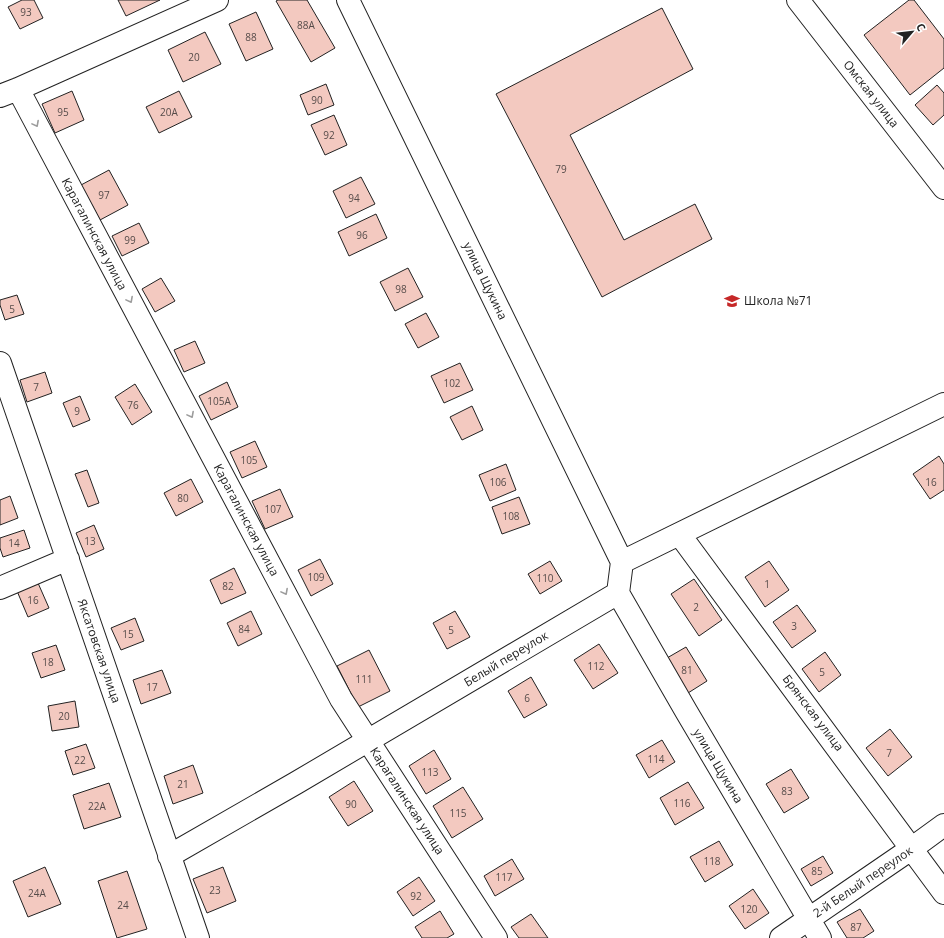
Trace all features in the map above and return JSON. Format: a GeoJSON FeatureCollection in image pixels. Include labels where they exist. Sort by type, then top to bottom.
{"type":"FeatureCollection","features":[{"type":"Feature","properties":{"kind":"street"},"geometry":{"type":"LineString","coordinates":[[9,92],[217,0]]}},
{"type":"Feature","properties":{"kind":"street","name":"улица Щукина"},"geometry":{"type":"LineString","coordinates":[[348,0],[622,562]]}},
{"type":"Feature","properties":{"kind":"street","name":"Омская улица"},"geometry":{"type":"LineString","coordinates":[[798,0],[944,188]]}},
{"type":"Feature","properties":{"kind":"street","name":"Карагалинская улица"},"geometry":{"type":"LineString","coordinates":[[9,92],[338,692],[367,740],[496,938]]}},
{"type":"Feature","properties":{"kind":"street","name":"Яксатовская улица"},"geometry":{"type":"LineString","coordinates":[[0,363],[198,938]]}},
{"type":"Feature","properties":{"kind":"street"},"geometry":{"type":"LineString","coordinates":[[618,593],[622,562],[680,535],[944,404]]}},
{"type":"Feature","properties":{"kind":"street","name":"Брянская улица"},"geometry":{"type":"LineString","coordinates":[[680,535],[944,893]]}},
{"type":"Feature","properties":{"kind":"street"},"geometry":{"type":"LineString","coordinates":[[0,588],[68,559]]}},
{"type":"Feature","properties":{"kind":"street","name":"улица Щукина"},"geometry":{"type":"LineString","coordinates":[[618,593],[820,938]]}},
{"type":"Feature","properties":{"kind":"street","name":"Белый переулок"},"geometry":{"type":"LineString","coordinates":[[170,856],[618,593]]}},
{"type":"Feature","properties":{"kind":"street","name":"2-й Белый переулок"},"geometry":{"type":"LineString","coordinates":[[781,938],[911,849],[944,824]]}},
{"type":"Feature","properties":{"kind":"building"},"geometry":{"type":"Polygon","coordinates":[[[22,0],[34,0],[43,18],[20,29],[8,7],[22,0]]]}},
{"type":"Feature","properties":{"kind":"building"},"geometry":{"type":"Polygon","coordinates":[[[118,0],[160,0],[126,16],[118,0]]]}},
{"type":"Feature","properties":{"kind":"building"},"geometry":{"type":"Polygon","coordinates":[[[307,0],[335,48],[311,62],[276,1],[307,0]]]}},
{"type":"Feature","properties":{"kind":"building"},"geometry":{"type":"Polygon","coordinates":[[[909,0],[914,0],[944,39],[944,68],[910,95],[864,35],[909,0]]]}},
{"type":"Feature","properties":{"kind":"building"},"geometry":{"type":"Polygon","coordinates":[[[662,8],[693,69],[570,135],[624,240],[695,204],[712,239],[602,297],[496,94],[662,8]]]}},
{"type":"Feature","properties":{"kind":"building"},"geometry":{"type":"Polygon","coordinates":[[[256,12],[273,49],[246,61],[229,24],[256,12]]]}},
{"type":"Feature","properties":{"kind":"building"},"geometry":{"type":"Polygon","coordinates":[[[205,32],[221,64],[183,82],[168,50],[205,32]]]}},
{"type":"Feature","properties":{"kind":"building"},"geometry":{"type":"Polygon","coordinates":[[[326,84],[334,105],[308,115],[300,95],[326,84]]]}},
{"type":"Feature","properties":{"kind":"building"},"geometry":{"type":"Polygon","coordinates":[[[937,85],[944,93],[944,115],[933,125],[915,105],[937,85]]]}},
{"type":"Feature","properties":{"kind":"building"},"geometry":{"type":"Polygon","coordinates":[[[72,91],[84,120],[55,133],[42,104],[72,91]]]}},
{"type":"Feature","properties":{"kind":"building"},"geometry":{"type":"Polygon","coordinates":[[[179,91],[192,117],[159,133],[146,107],[179,91]]]}},
{"type":"Feature","properties":{"kind":"building"},"geometry":{"type":"Polygon","coordinates":[[[334,115],[347,145],[325,155],[311,125],[334,115]]]}},
{"type":"Feature","properties":{"kind":"building"},"geometry":{"type":"Polygon","coordinates":[[[109,170],[128,205],[100,220],[81,185],[109,170]]]}},
{"type":"Feature","properties":{"kind":"building"},"geometry":{"type":"Polygon","coordinates":[[[361,177],[375,204],[346,218],[333,191],[361,177]]]}},
{"type":"Feature","properties":{"kind":"building"},"geometry":{"type":"Polygon","coordinates":[[[376,214],[387,238],[349,256],[338,232],[376,214]]]}},
{"type":"Feature","properties":{"kind":"building"},"geometry":{"type":"Polygon","coordinates":[[[139,223],[149,243],[122,256],[112,236],[139,223]]]}},
{"type":"Feature","properties":{"kind":"building"},"geometry":{"type":"Polygon","coordinates":[[[408,268],[423,297],[395,311],[380,282],[408,268]]]}},
{"type":"Feature","properties":{"kind":"building"},"geometry":{"type":"Polygon","coordinates":[[[161,278],[175,301],[155,312],[142,289],[161,278]]]}},
{"type":"Feature","properties":{"kind":"building"},"geometry":{"type":"Polygon","coordinates":[[[17,295],[24,314],[5,320],[0,305],[0,300],[17,295]]]}},
{"type":"Feature","properties":{"kind":"building"},"geometry":{"type":"Polygon","coordinates":[[[426,313],[439,337],[418,348],[405,324],[426,313]]]}},
{"type":"Feature","properties":{"kind":"building"},"geometry":{"type":"Polygon","coordinates":[[[195,341],[205,363],[184,372],[174,350],[195,341]]]}},
{"type":"Feature","properties":{"kind":"building"},"geometry":{"type":"Polygon","coordinates":[[[460,363],[473,390],[444,403],[431,376],[460,363]]]}},
{"type":"Feature","properties":{"kind":"building"},"geometry":{"type":"Polygon","coordinates":[[[45,372],[52,393],[27,402],[20,380],[45,372]]]}},
{"type":"Feature","properties":{"kind":"building"},"geometry":{"type":"Polygon","coordinates":[[[227,382],[238,407],[211,420],[199,396],[227,382]]]}},
{"type":"Feature","properties":{"kind":"building"},"geometry":{"type":"Polygon","coordinates":[[[135,384],[152,412],[132,425],[115,397],[135,384]]]}},
{"type":"Feature","properties":{"kind":"building"},"geometry":{"type":"Polygon","coordinates":[[[80,396],[90,420],[73,427],[63,403],[80,396]]]}},
{"type":"Feature","properties":{"kind":"building"},"geometry":{"type":"Polygon","coordinates":[[[472,406],[483,430],[462,440],[450,417],[472,406]]]}},
{"type":"Feature","properties":{"kind":"building"},"geometry":{"type":"Polygon","coordinates":[[[255,441],[267,467],[242,478],[230,452],[255,441]]]}},
{"type":"Feature","properties":{"kind":"building"},"geometry":{"type":"Polygon","coordinates":[[[939,456],[944,464],[944,490],[930,499],[913,474],[939,456]]]}},
{"type":"Feature","properties":{"kind":"building"},"geometry":{"type":"Polygon","coordinates":[[[506,464],[516,490],[490,501],[479,475],[506,464]]]}},
{"type":"Feature","properties":{"kind":"building"},"geometry":{"type":"Polygon","coordinates":[[[87,470],[99,503],[88,507],[75,474],[87,470]]]}},
{"type":"Feature","properties":{"kind":"building"},"geometry":{"type":"Polygon","coordinates":[[[191,479],[203,502],[176,516],[164,493],[191,479]]]}},
{"type":"Feature","properties":{"kind":"building"},"geometry":{"type":"Polygon","coordinates":[[[280,489],[293,517],[265,529],[252,501],[280,489]]]}},
{"type":"Feature","properties":{"kind":"building"},"geometry":{"type":"Polygon","coordinates":[[[10,496],[18,518],[0,525],[0,500],[10,496]]]}},
{"type":"Feature","properties":{"kind":"building"},"geometry":{"type":"Polygon","coordinates":[[[519,497],[530,524],[502,534],[492,507],[519,497]]]}},
{"type":"Feature","properties":{"kind":"building"},"geometry":{"type":"Polygon","coordinates":[[[94,525],[104,549],[86,557],[76,533],[94,525]]]}},
{"type":"Feature","properties":{"kind":"building"},"geometry":{"type":"Polygon","coordinates":[[[24,530],[30,548],[3,557],[0,548],[0,538],[24,530]]]}},
{"type":"Feature","properties":{"kind":"building"},"geometry":{"type":"Polygon","coordinates":[[[320,559],[333,584],[311,596],[298,570],[320,559]]]}},
{"type":"Feature","properties":{"kind":"building"},"geometry":{"type":"Polygon","coordinates":[[[550,561],[562,581],[540,594],[528,574],[550,561]]]}},
{"type":"Feature","properties":{"kind":"building"},"geometry":{"type":"Polygon","coordinates":[[[769,561],[789,590],[765,607],[745,577],[769,561]]]}},
{"type":"Feature","properties":{"kind":"building"},"geometry":{"type":"Polygon","coordinates":[[[234,568],[246,593],[221,604],[210,580],[234,568]]]}},
{"type":"Feature","properties":{"kind":"building"},"geometry":{"type":"Polygon","coordinates":[[[694,579],[722,620],[699,636],[671,594],[694,579]]]}},
{"type":"Feature","properties":{"kind":"building"},"geometry":{"type":"Polygon","coordinates":[[[38,583],[49,608],[28,617],[17,591],[38,583]]]}},
{"type":"Feature","properties":{"kind":"building"},"geometry":{"type":"Polygon","coordinates":[[[797,605],[816,631],[792,648],[773,622],[797,605]]]}},
{"type":"Feature","properties":{"kind":"building"},"geometry":{"type":"Polygon","coordinates":[[[251,611],[262,634],[238,646],[227,623],[251,611]]]}},
{"type":"Feature","properties":{"kind":"building"},"geometry":{"type":"Polygon","coordinates":[[[455,611],[470,637],[447,649],[433,623],[455,611]]]}},
{"type":"Feature","properties":{"kind":"building"},"geometry":{"type":"Polygon","coordinates":[[[135,618],[144,641],[121,650],[111,628],[135,618]]]}},
{"type":"Feature","properties":{"kind":"building"},"geometry":{"type":"Polygon","coordinates":[[[599,644],[618,673],[593,689],[574,660],[599,644]]]}},
{"type":"Feature","properties":{"kind":"building"},"geometry":{"type":"Polygon","coordinates":[[[56,645],[65,670],[41,678],[32,653],[56,645]]]}},
{"type":"Feature","properties":{"kind":"building"},"geometry":{"type":"Polygon","coordinates":[[[686,647],[707,681],[688,693],[667,658],[686,647]]]}},
{"type":"Feature","properties":{"kind":"building"},"geometry":{"type":"Polygon","coordinates":[[[369,650],[390,691],[358,707],[337,666],[369,650]]]}},
{"type":"Feature","properties":{"kind":"building"},"geometry":{"type":"Polygon","coordinates":[[[825,652],[841,675],[819,692],[802,669],[825,652]]]}},
{"type":"Feature","properties":{"kind":"building"},"geometry":{"type":"Polygon","coordinates":[[[162,670],[171,693],[141,704],[133,680],[162,670]]]}},
{"type":"Feature","properties":{"kind":"building"},"geometry":{"type":"Polygon","coordinates":[[[531,677],[547,705],[524,718],[508,691],[531,677]]]}},
{"type":"Feature","properties":{"kind":"building"},"geometry":{"type":"Polygon","coordinates":[[[75,701],[79,727],[52,731],[48,706],[75,701]]]}},
{"type":"Feature","properties":{"kind":"building"},"geometry":{"type":"Polygon","coordinates":[[[890,729],[912,757],[888,776],[866,748],[890,729]]]}},
{"type":"Feature","properties":{"kind":"building"},"geometry":{"type":"Polygon","coordinates":[[[662,740],[675,762],[649,778],[636,755],[662,740]]]}},
{"type":"Feature","properties":{"kind":"building"},"geometry":{"type":"Polygon","coordinates":[[[86,744],[95,768],[73,775],[65,751],[86,744]]]}},
{"type":"Feature","properties":{"kind":"building"},"geometry":{"type":"Polygon","coordinates":[[[434,750],[451,779],[426,794],[409,766],[434,750]]]}},
{"type":"Feature","properties":{"kind":"building"},"geometry":{"type":"Polygon","coordinates":[[[193,765],[203,793],[173,804],[164,776],[193,765]]]}},
{"type":"Feature","properties":{"kind":"building"},"geometry":{"type":"Polygon","coordinates":[[[791,769],[809,798],[784,813],[766,784],[791,769]]]}},
{"type":"Feature","properties":{"kind":"building"},"geometry":{"type":"Polygon","coordinates":[[[354,781],[373,811],[348,826],[329,797],[354,781]]]}},
{"type":"Feature","properties":{"kind":"building"},"geometry":{"type":"Polygon","coordinates":[[[688,782],[704,808],[675,825],[660,798],[688,782]]]}},
{"type":"Feature","properties":{"kind":"building"},"geometry":{"type":"Polygon","coordinates":[[[109,783],[121,817],[84,829],[73,795],[109,783]]]}},
{"type":"Feature","properties":{"kind":"building"},"geometry":{"type":"Polygon","coordinates":[[[463,787],[483,819],[452,838],[433,806],[463,787]]]}},
{"type":"Feature","properties":{"kind":"building"},"geometry":{"type":"Polygon","coordinates":[[[719,841],[733,865],[705,882],[690,857],[719,841]]]}},
{"type":"Feature","properties":{"kind":"building"},"geometry":{"type":"Polygon","coordinates":[[[823,856],[833,873],[811,886],[801,869],[823,856]]]}},
{"type":"Feature","properties":{"kind":"building"},"geometry":{"type":"Polygon","coordinates":[[[512,859],[524,879],[495,896],[484,876],[512,859]]]}},
{"type":"Feature","properties":{"kind":"building"},"geometry":{"type":"Polygon","coordinates":[[[45,867],[61,904],[28,917],[13,881],[45,867]]]}},
{"type":"Feature","properties":{"kind":"building"},"geometry":{"type":"Polygon","coordinates":[[[223,867],[236,901],[207,913],[193,879],[223,867]]]}},
{"type":"Feature","properties":{"kind":"building"},"geometry":{"type":"Polygon","coordinates":[[[127,871],[147,929],[117,938],[98,881],[127,871]]]}},
{"type":"Feature","properties":{"kind":"building"},"geometry":{"type":"Polygon","coordinates":[[[419,877],[435,901],[413,916],[397,892],[419,877]]]}},
{"type":"Feature","properties":{"kind":"building"},"geometry":{"type":"Polygon","coordinates":[[[753,889],[769,913],[745,929],[729,906],[753,889]]]}},
{"type":"Feature","properties":{"kind":"building"},"geometry":{"type":"Polygon","coordinates":[[[860,909],[874,931],[863,938],[847,938],[837,922],[860,909]]]}},
{"type":"Feature","properties":{"kind":"building"},"geometry":{"type":"Polygon","coordinates":[[[440,911],[454,934],[447,938],[422,938],[415,927],[440,911]]]}},
{"type":"Feature","properties":{"kind":"building"},"geometry":{"type":"Polygon","coordinates":[[[531,914],[548,938],[519,938],[511,927],[531,914]]]}},
{"type":"Feature","properties":{"kind":"place","name":"Школа №71"},"geometry":{"type":"Point","coordinates":[732,301]}}]}
